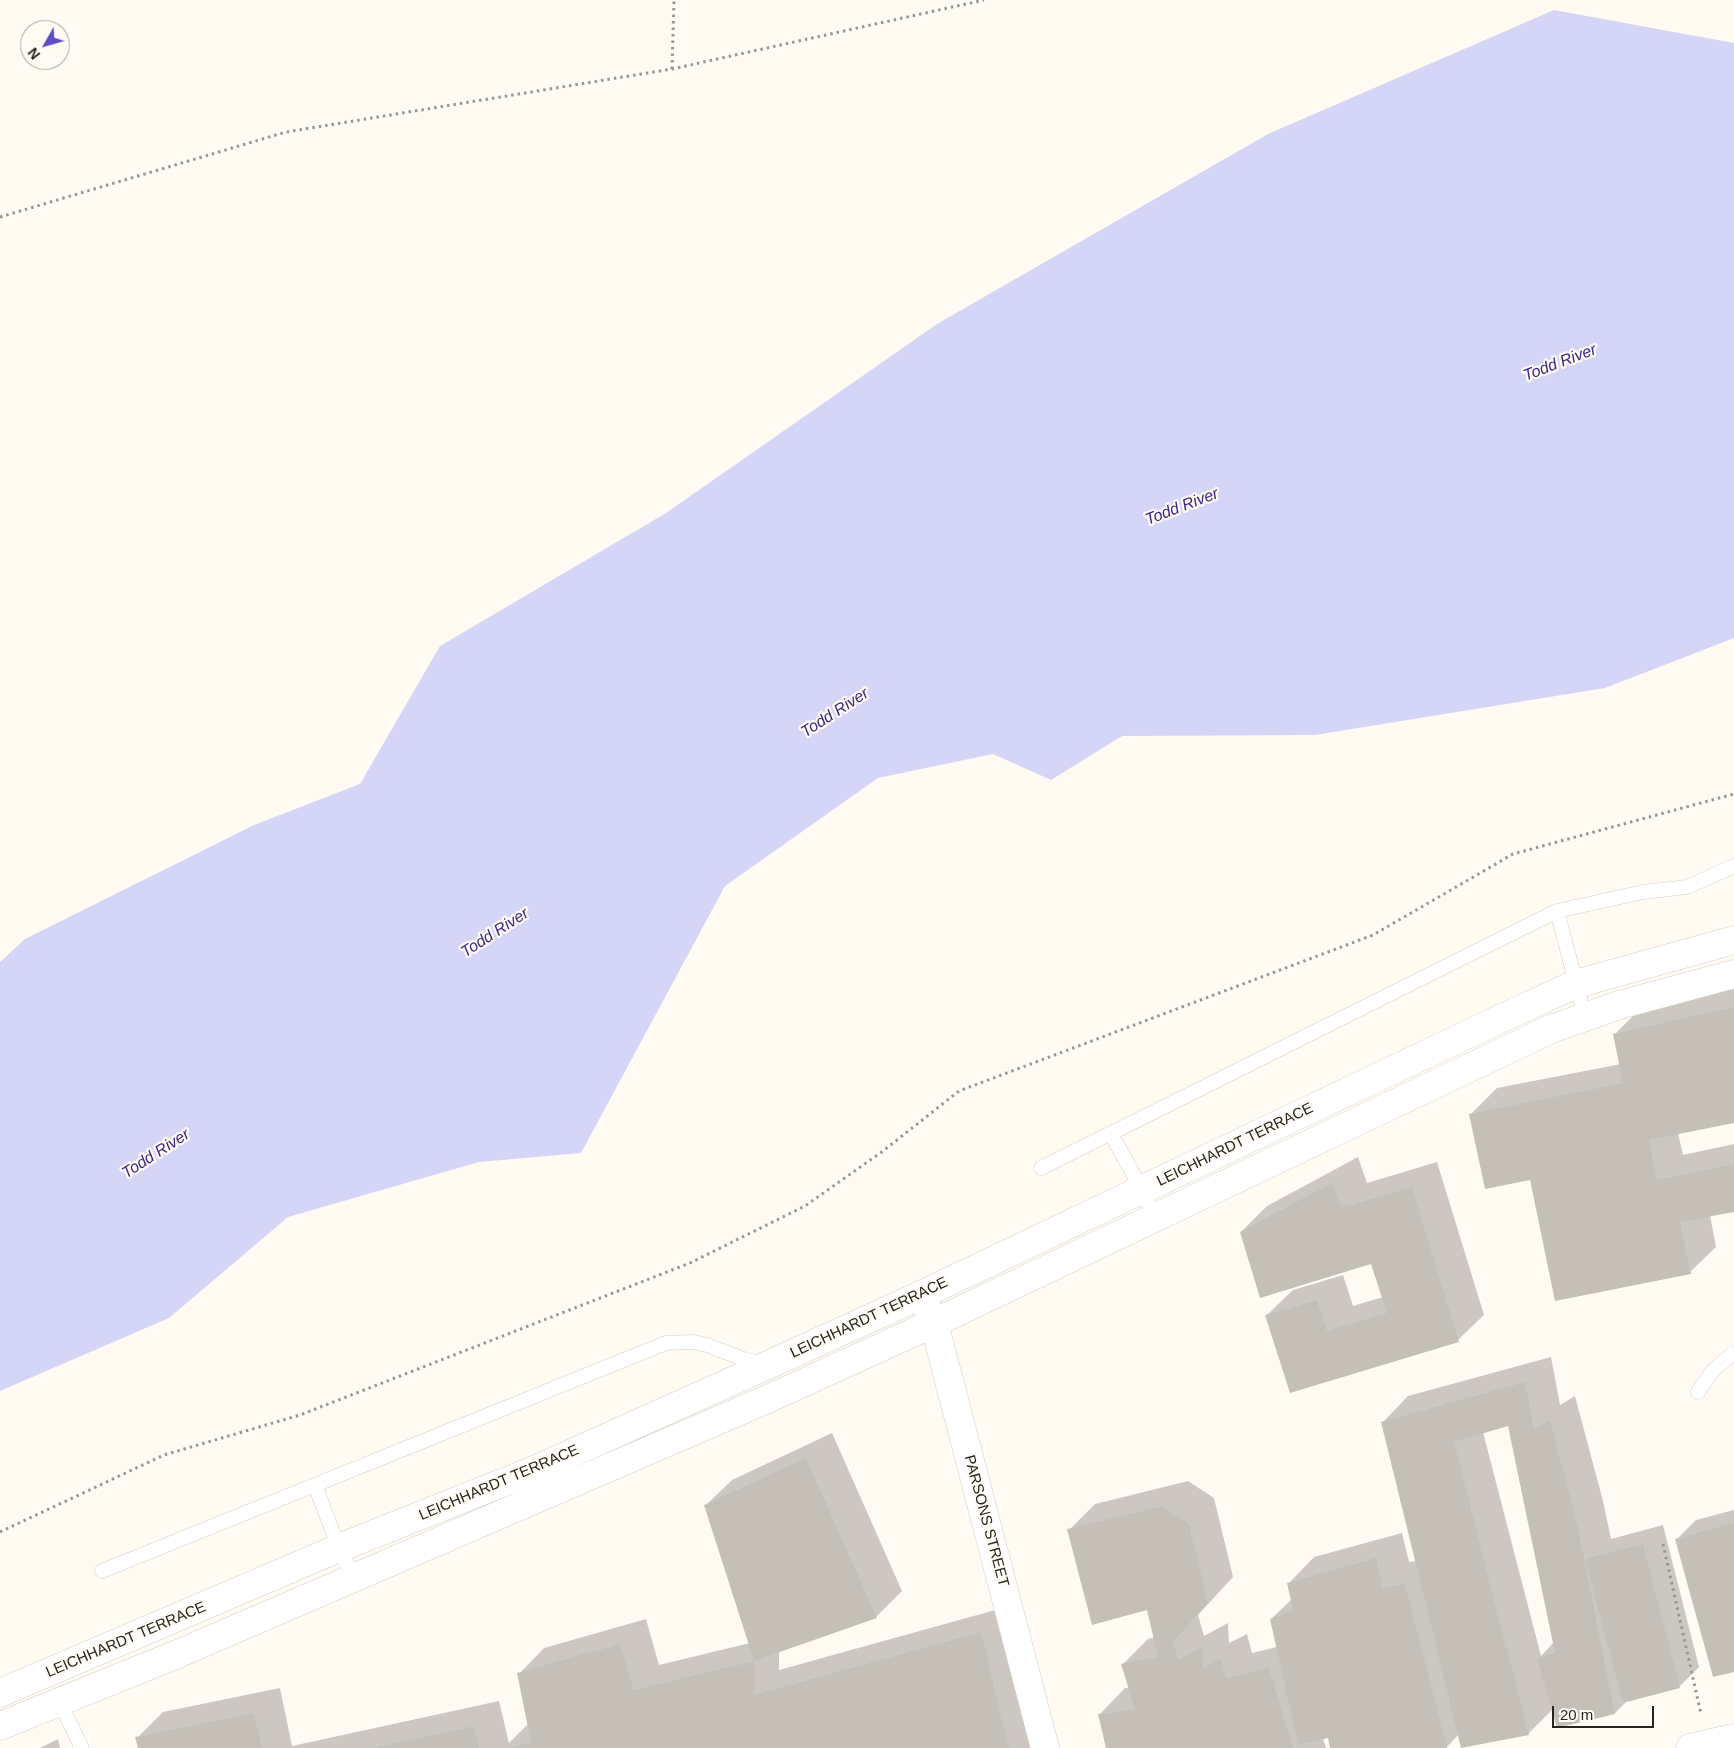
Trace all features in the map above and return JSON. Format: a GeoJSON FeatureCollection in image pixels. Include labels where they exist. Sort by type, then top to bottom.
{"type":"FeatureCollection","features":[{"type":"Feature","properties":{"kind":"street","name":"LEICHHARDT TERRACE"},"geometry":{"type":"LineString","coordinates":[[0,1693],[339,1548],[532,1471],[768,1365],[921,1295],[1576,984],[1734,940]]}},
{"type":"Feature","properties":{"kind":"street","name":"LEICHHARDT TERRACE"},"geometry":{"type":"LineString","coordinates":[[0,1726],[180,1653],[761,1402],[934,1323],[1551,1029],[1619,1005],[1734,974]]}},
{"type":"Feature","properties":{"kind":"street","name":"PARSONS STREET"},"geometry":{"type":"LineString","coordinates":[[921,1295],[934,1323],[1045,1748]]}},
{"type":"Feature","properties":{"kind":"street"},"geometry":{"type":"LineString","coordinates":[[1698,1746],[1734,1738]]}},
{"type":"Feature","properties":{"kind":"lane"},"geometry":{"type":"LineString","coordinates":[[1041,1168],[1557,911],[1642,892],[1686,887],[1734,866]]}},
{"type":"Feature","properties":{"kind":"lane"},"geometry":{"type":"LineString","coordinates":[[1557,911],[1571,970],[1585,1017]]}},
{"type":"Feature","properties":{"kind":"lane"},"geometry":{"type":"LineString","coordinates":[[1111,1134],[1156,1218]]}},
{"type":"Feature","properties":{"kind":"lane"},"geometry":{"type":"LineString","coordinates":[[102,1571],[666,1343],[693,1342],[746,1360],[768,1365]]}},
{"type":"Feature","properties":{"kind":"lane"},"geometry":{"type":"LineString","coordinates":[[1698,1392],[1714,1370],[1734,1353]]}},
{"type":"Feature","properties":{"kind":"lane"},"geometry":{"type":"LineString","coordinates":[[315,1485],[339,1548],[354,1578]]}},
{"type":"Feature","properties":{"kind":"lane"},"geometry":{"type":"LineString","coordinates":[[59,1701],[82,1748]]}},
{"type":"Feature","properties":{"kind":"path"},"geometry":{"type":"LineString","coordinates":[[672,69],[674,0]]}},
{"type":"Feature","properties":{"kind":"path"},"geometry":{"type":"LineString","coordinates":[[0,217],[286,132],[672,69],[984,0]]}},
{"type":"Feature","properties":{"kind":"path"},"geometry":{"type":"LineString","coordinates":[[0,1532],[164,1455],[300,1416],[690,1263],[805,1206],[883,1151],[959,1091],[1373,935],[1513,854],[1734,794]]}},
{"type":"Feature","properties":{"kind":"path"},"geometry":{"type":"LineString","coordinates":[[1663,1544],[1698,1746]]}},
{"type":"Feature","properties":{"kind":"water","name":"Todd River"},"geometry":{"type":"Polygon","coordinates":[[[1554,10],[1734,43],[1734,638],[1605,688],[1315,735],[1122,736],[1051,780],[993,754],[878,778],[725,886],[581,1153],[479,1162],[288,1217],[169,1318],[0,1391],[0,962],[25,939],[254,825],[360,784],[440,646],[666,513],[937,324],[1268,134],[1554,10]]]}},
{"type":"Feature","properties":{"kind":"building"},"geometry":{"type":"Polygon","coordinates":[[[1734,1007],[1734,1123],[1649,1140],[1657,1180],[1734,1164],[1734,1212],[1680,1222],[1691,1274],[1555,1301],[1530,1180],[1485,1189],[1469,1114],[1623,1083],[1613,1034],[1734,1007]]]}},
{"type":"Feature","properties":{"kind":"building"},"geometry":{"type":"Polygon","coordinates":[[[1333,1182],[1341,1208],[1412,1187],[1459,1342],[1290,1393],[1265,1315],[1317,1300],[1327,1331],[1387,1313],[1371,1264],[1260,1298],[1240,1232],[1333,1182]]]}},
{"type":"Feature","properties":{"kind":"building"},"geometry":{"type":"Polygon","coordinates":[[[1525,1382],[1534,1429],[1550,1420],[1578,1527],[1615,1714],[1557,1728],[1537,1658],[1555,1653],[1508,1426],[1454,1442],[1529,1735],[1461,1748],[1381,1422],[1525,1382]]]}},
{"type":"Feature","properties":{"kind":"building"},"geometry":{"type":"Polygon","coordinates":[[[806,1458],[877,1618],[754,1661],[704,1505],[806,1458]]]}},
{"type":"Feature","properties":{"kind":"building"},"geometry":{"type":"Polygon","coordinates":[[[1162,1506],[1189,1524],[1208,1603],[1173,1642],[1178,1660],[1202,1647],[1203,1668],[1221,1659],[1226,1678],[1269,1668],[1293,1748],[1106,1748],[1098,1714],[1135,1709],[1121,1664],[1158,1657],[1147,1610],[1092,1625],[1067,1529],[1162,1506]]]}},
{"type":"Feature","properties":{"kind":"building"},"geometry":{"type":"Polygon","coordinates":[[[1734,1523],[1734,1672],[1713,1677],[1675,1539],[1734,1523]]]}},
{"type":"Feature","properties":{"kind":"building"},"geometry":{"type":"Polygon","coordinates":[[[1643,1544],[1680,1688],[1623,1703],[1585,1559],[1643,1544]]]}},
{"type":"Feature","properties":{"kind":"building"},"geometry":{"type":"Polygon","coordinates":[[[1376,1558],[1383,1588],[1405,1583],[1447,1748],[1330,1748],[1328,1738],[1298,1745],[1270,1619],[1293,1610],[1287,1583],[1376,1558]]]}},
{"type":"Feature","properties":{"kind":"building"},"geometry":{"type":"Polygon","coordinates":[[[981,1632],[1009,1748],[510,1748],[531,1742],[517,1673],[620,1644],[634,1690],[754,1661],[754,1695],[981,1632]]]}},
{"type":"Feature","properties":{"kind":"building"},"geometry":{"type":"Polygon","coordinates":[[[254,1713],[262,1748],[138,1748],[135,1737],[254,1713]]]}},
{"type":"Feature","properties":{"kind":"building"},"geometry":{"type":"Polygon","coordinates":[[[474,1726],[479,1748],[377,1748],[377,1747],[474,1726]]]}}]}
